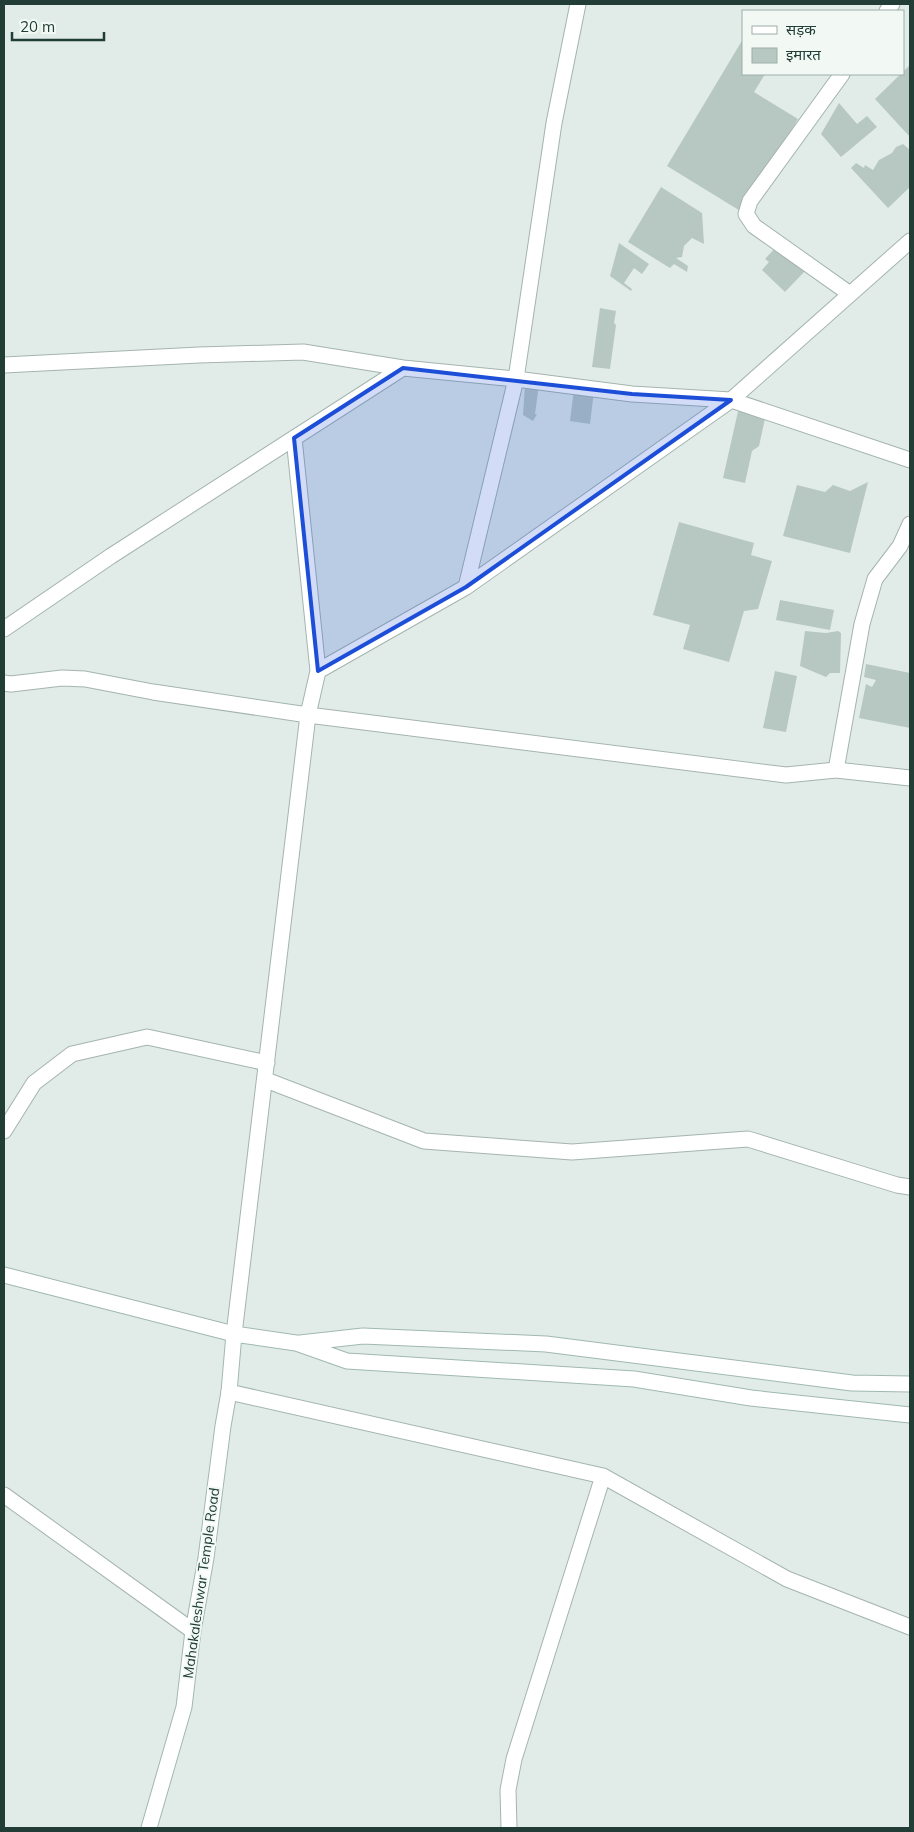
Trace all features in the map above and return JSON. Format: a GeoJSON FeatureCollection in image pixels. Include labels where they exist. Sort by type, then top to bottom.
{"type":"FeatureCollection","features":[{"type":"Feature","properties":{"kind":"street"},"geometry":{"type":"LineString","coordinates":[[466,587],[516,379],[554,123],[578,4]]}},
{"type":"Feature","properties":{"kind":"street"},"geometry":{"type":"LineString","coordinates":[[841,75],[750,201],[746,214],[754,226],[850,294]]}},
{"type":"Feature","properties":{"kind":"street"},"geometry":{"type":"LineString","coordinates":[[318,671],[466,587],[731,400],[910,241]]}},
{"type":"Feature","properties":{"kind":"street"},"geometry":{"type":"LineString","coordinates":[[4,365],[199,355],[303,352],[403,368],[516,379],[632,394],[731,400],[910,460]]}},
{"type":"Feature","properties":{"kind":"street"},"geometry":{"type":"LineString","coordinates":[[4,629],[111,556],[403,368]]}},
{"type":"Feature","properties":{"kind":"street","name":"Mahakaleshwar Temple Road"},"geometry":{"type":"LineString","coordinates":[[149,1828],[184,1707],[193,1631],[206,1558],[229,1392],[234,1334],[266,1080],[308,714],[318,671],[294,438]]}},
{"type":"Feature","properties":{"kind":"street"},"geometry":{"type":"LineString","coordinates":[[836,770],[862,624],[876,579],[900,546],[910,524]]}},
{"type":"Feature","properties":{"kind":"street"},"geometry":{"type":"LineString","coordinates":[[4,683],[11,684],[62,678],[85,679],[153,692],[308,714],[786,775],[836,770],[910,778]]}},
{"type":"Feature","properties":{"kind":"street"},"geometry":{"type":"LineString","coordinates":[[4,1131],[34,1083],[72,1054],[147,1037],[267,1062]]}},
{"type":"Feature","properties":{"kind":"street"},"geometry":{"type":"LineString","coordinates":[[266,1080],[424,1141],[572,1152],[748,1139],[897,1185],[910,1187]]}},
{"type":"Feature","properties":{"kind":"street"},"geometry":{"type":"LineString","coordinates":[[4,1275],[234,1334],[296,1343],[347,1361],[634,1379],[751,1398],[910,1415]]}},
{"type":"Feature","properties":{"kind":"street"},"geometry":{"type":"LineString","coordinates":[[296,1343],[362,1336],[546,1344],[852,1383],[910,1384]]}},
{"type":"Feature","properties":{"kind":"street"},"geometry":{"type":"LineString","coordinates":[[229,1392],[603,1476],[787,1579],[910,1627]]}},
{"type":"Feature","properties":{"kind":"street"},"geometry":{"type":"LineString","coordinates":[[509,1828],[508,1790],[514,1759],[603,1476]]}},
{"type":"Feature","properties":{"kind":"street"},"geometry":{"type":"LineString","coordinates":[[4,1495],[193,1631]]}},
{"type":"Feature","properties":{"kind":"highlighted area"},"geometry":{"type":"Polygon","coordinates":[[[403,368],[632,394],[731,400],[466,587],[318,671],[294,438],[403,368]]]}},
{"type":"Feature","properties":{"kind":"building"},"geometry":{"type":"Polygon","coordinates":[[[742,41],[742,75],[764,75],[754,92],[798,119],[742,212],[667,166],[742,41]]]}},
{"type":"Feature","properties":{"kind":"building"},"geometry":{"type":"Polygon","coordinates":[[[910,65],[910,137],[875,99],[900,75],[904,75],[904,71],[910,65]]]}},
{"type":"Feature","properties":{"kind":"building"},"geometry":{"type":"Polygon","coordinates":[[[839,103],[857,124],[867,116],[877,127],[841,157],[821,134],[839,103]]]}},
{"type":"Feature","properties":{"kind":"building"},"geometry":{"type":"Polygon","coordinates":[[[903,144],[910,150],[910,187],[888,208],[851,168],[856,163],[864,168],[865,165],[873,170],[879,160],[903,144]]]}},
{"type":"Feature","properties":{"kind":"building"},"geometry":{"type":"Polygon","coordinates":[[[661,187],[702,213],[704,244],[692,238],[684,246],[682,257],[676,258],[688,266],[687,272],[674,264],[670,268],[628,242],[661,187]]]}},
{"type":"Feature","properties":{"kind":"building"},"geometry":{"type":"Polygon","coordinates":[[[619,243],[649,264],[642,274],[634,268],[624,283],[632,289],[631,291],[610,276],[619,243]]]}},
{"type":"Feature","properties":{"kind":"building"},"geometry":{"type":"Polygon","coordinates":[[[778,245],[805,271],[785,292],[762,270],[769,262],[765,259],[778,245]]]}},
{"type":"Feature","properties":{"kind":"building"},"geometry":{"type":"Polygon","coordinates":[[[600,308],[616,311],[610,369],[592,367],[600,308]]]}},
{"type":"Feature","properties":{"kind":"building"},"geometry":{"type":"Polygon","coordinates":[[[539,384],[535,414],[537,414],[533,421],[523,415],[525,385],[539,384]]]}},
{"type":"Feature","properties":{"kind":"building"},"geometry":{"type":"Polygon","coordinates":[[[574,389],[594,391],[590,424],[570,421],[574,389]]]}},
{"type":"Feature","properties":{"kind":"building"},"geometry":{"type":"Polygon","coordinates":[[[739,407],[766,414],[759,446],[752,451],[745,483],[723,478],[739,407]]]}},
{"type":"Feature","properties":{"kind":"building"},"geometry":{"type":"Polygon","coordinates":[[[868,482],[850,553],[783,536],[797,485],[825,492],[833,485],[850,491],[868,482]]]}},
{"type":"Feature","properties":{"kind":"building"},"geometry":{"type":"Polygon","coordinates":[[[679,522],[754,543],[751,555],[772,561],[758,609],[744,611],[729,662],[683,649],[690,625],[653,615],[679,522]]]}},
{"type":"Feature","properties":{"kind":"building"},"geometry":{"type":"Polygon","coordinates":[[[780,600],[834,610],[830,630],[776,620],[780,600]]]}},
{"type":"Feature","properties":{"kind":"building"},"geometry":{"type":"Polygon","coordinates":[[[805,631],[826,633],[838,631],[841,633],[840,673],[830,673],[826,677],[800,666],[805,631]]]}},
{"type":"Feature","properties":{"kind":"building"},"geometry":{"type":"Polygon","coordinates":[[[866,664],[910,673],[910,728],[859,718],[866,684],[872,687],[876,680],[864,677],[866,664]]]}},
{"type":"Feature","properties":{"kind":"building"},"geometry":{"type":"Polygon","coordinates":[[[775,671],[797,676],[786,732],[763,728],[775,671]]]}}]}
